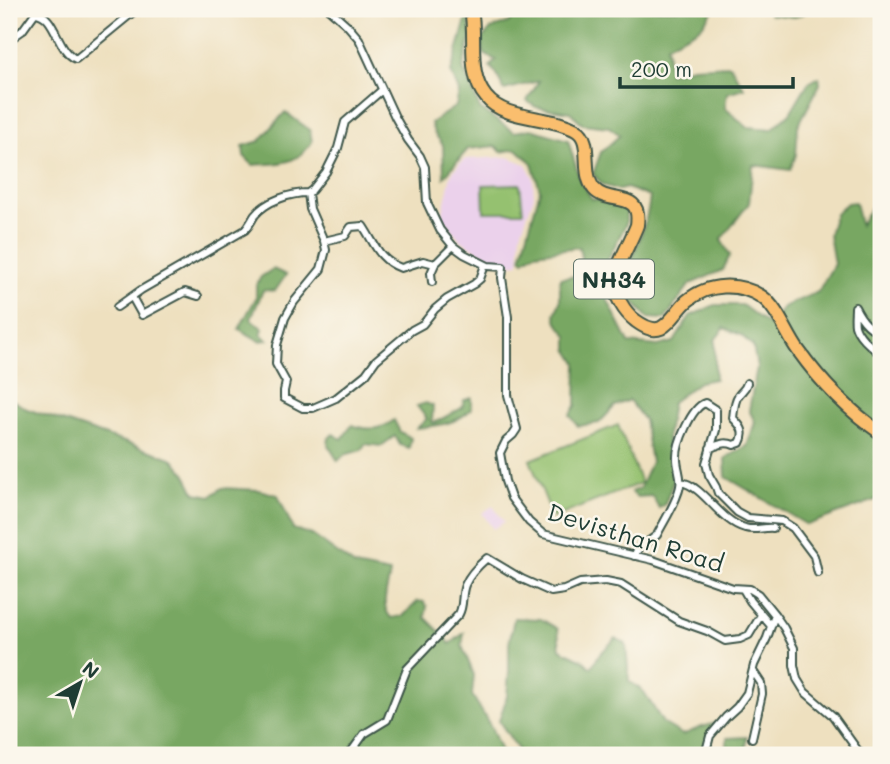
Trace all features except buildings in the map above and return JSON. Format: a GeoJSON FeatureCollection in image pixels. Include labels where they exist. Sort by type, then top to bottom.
{"type":"FeatureCollection","features":[{"type":"Feature","properties":{"kind":"highway","name":"NH34"},"geometry":{"type":"LineString","coordinates":[[471,9],[476,79],[488,100],[506,110],[577,130],[585,143],[587,172],[594,188],[600,193],[628,201],[636,209],[637,225],[614,279],[627,313],[646,327],[655,329],[667,324],[686,302],[719,286],[730,286],[760,295],[770,304],[797,349],[813,369],[839,398],[881,433]]}},
{"type":"Feature","properties":{"kind":"street"},"geometry":{"type":"LineString","coordinates":[[9,40],[23,31],[35,13],[39,13],[47,17],[68,55],[76,59],[137,9]]}},
{"type":"Feature","properties":{"kind":"street","name":"Devisthan Road"},"geometry":{"type":"LineString","coordinates":[[329,9],[359,40],[408,140],[420,156],[425,167],[427,203],[440,230],[453,246],[485,265],[503,267],[508,317],[508,395],[517,429],[506,440],[499,453],[511,498],[529,522],[543,534],[653,560],[733,588],[750,589],[758,594],[784,628],[794,648],[797,679],[805,692],[833,716],[861,755]]}},
{"type":"Feature","properties":{"kind":"street"},"geometry":{"type":"LineString","coordinates":[[117,307],[250,226],[258,212],[274,201],[313,190],[338,148],[345,122],[382,90]]}},
{"type":"Feature","properties":{"kind":"street"},"geometry":{"type":"LineString","coordinates":[[308,193],[310,209],[324,241],[324,264],[285,318],[276,352],[276,364],[286,382],[284,398],[303,408],[313,408],[336,398],[366,374],[376,360],[423,324],[447,299],[480,279],[485,265]]}},
{"type":"Feature","properties":{"kind":"street"},"geometry":{"type":"LineString","coordinates":[[324,241],[345,236],[351,227],[363,226],[375,249],[396,266],[401,268],[423,261],[435,264]]}},
{"type":"Feature","properties":{"kind":"street"},"geometry":{"type":"LineString","coordinates":[[432,282],[435,264],[453,246]]}},
{"type":"Feature","properties":{"kind":"street"},"geometry":{"type":"LineString","coordinates":[[132,297],[142,314],[185,292],[198,296]]}},
{"type":"Feature","properties":{"kind":"street"},"geometry":{"type":"LineString","coordinates":[[881,332],[876,332],[861,318],[855,307],[855,325],[865,340],[881,355]]}},
{"type":"Feature","properties":{"kind":"street"},"geometry":{"type":"LineString","coordinates":[[710,448],[722,443],[740,443],[743,432],[733,418],[738,395],[746,389],[747,383]]}},
{"type":"Feature","properties":{"kind":"street"},"geometry":{"type":"LineString","coordinates":[[634,556],[640,545],[657,536],[678,491],[681,482],[677,449],[692,413],[705,402],[716,410],[716,430],[706,463],[718,494],[737,512],[748,518],[782,520],[793,528],[814,556],[818,573]]}},
{"type":"Feature","properties":{"kind":"street"},"geometry":{"type":"LineString","coordinates":[[681,482],[691,486],[732,522],[747,529],[773,528]]}},
{"type":"Feature","properties":{"kind":"street"},"geometry":{"type":"LineString","coordinates":[[349,755],[365,734],[387,720],[407,669],[459,614],[464,586],[488,558],[522,579],[551,592],[565,590],[580,583],[606,581],[621,584],[679,621],[725,641],[749,635],[761,615]]}},
{"type":"Feature","properties":{"kind":"street","name":"Devisthan Road"},"geometry":{"type":"LineString","coordinates":[[743,589],[771,626]]}},
{"type":"Feature","properties":{"kind":"street"},"geometry":{"type":"LineString","coordinates":[[705,755],[710,736],[747,694],[775,615]]}},
{"type":"Feature","properties":{"kind":"street"},"geometry":{"type":"LineString","coordinates":[[752,738],[762,694],[761,683],[753,671]]}},
{"type":"Feature","properties":{"kind":"shaded area"},"geometry":{"type":"Polygon","coordinates":[[[508,157],[526,164],[533,177],[534,196],[521,233],[519,263],[508,265],[493,260],[460,240],[442,216],[451,174],[460,163],[465,159],[508,157]]]}},
{"type":"Feature","properties":{"kind":"shaded area"},"geometry":{"type":"Polygon","coordinates":[[[493,506],[504,522],[493,529],[482,513],[493,506]]]}},
{"type":"Feature","properties":{"kind":"green space"},"geometry":{"type":"Polygon","coordinates":[[[520,9],[714,9],[700,28],[667,45],[669,73],[692,67],[730,65],[744,88],[727,93],[725,108],[747,127],[772,129],[790,113],[808,83],[819,77],[820,84],[798,126],[796,155],[790,170],[753,165],[749,203],[721,240],[730,255],[723,270],[690,284],[665,319],[648,318],[625,293],[650,197],[627,188],[619,190],[603,185],[593,174],[601,152],[620,135],[609,127],[583,124],[570,112],[536,107],[527,101],[539,81],[504,90],[490,66],[496,60],[484,54],[481,40],[491,29],[510,22],[520,9]]]}},
{"type":"Feature","properties":{"kind":"green space"},"geometry":{"type":"Polygon","coordinates":[[[769,9],[813,9],[795,17],[769,14],[769,9]]]}},
{"type":"Feature","properties":{"kind":"green space"},"geometry":{"type":"Polygon","coordinates":[[[468,13],[471,36],[463,68],[480,109],[514,132],[531,129],[568,140],[580,180],[592,199],[607,200],[626,211],[626,224],[606,263],[607,299],[629,343],[658,346],[674,342],[690,316],[715,305],[742,305],[770,326],[783,307],[818,292],[834,264],[829,234],[835,214],[847,203],[855,202],[860,225],[881,193],[881,498],[807,525],[726,477],[725,458],[747,446],[755,422],[749,410],[757,367],[753,346],[741,335],[724,328],[715,340],[715,379],[699,382],[672,402],[667,436],[669,459],[676,474],[665,504],[659,508],[652,496],[637,497],[631,492],[640,488],[651,462],[644,420],[629,400],[615,406],[599,423],[578,426],[570,415],[576,406],[577,363],[568,349],[568,336],[557,322],[555,314],[560,302],[560,278],[576,276],[583,266],[579,247],[535,253],[524,260],[521,258],[540,190],[532,163],[517,149],[501,152],[496,146],[468,149],[444,177],[443,145],[434,133],[431,123],[456,106],[459,92],[451,72],[468,13]]]}},
{"type":"Feature","properties":{"kind":"green space"},"geometry":{"type":"Polygon","coordinates":[[[285,112],[310,130],[312,142],[300,155],[286,162],[253,165],[244,156],[243,146],[260,141],[285,112]]]}},
{"type":"Feature","properties":{"kind":"green space"},"geometry":{"type":"Polygon","coordinates":[[[520,184],[523,212],[484,212],[483,185],[520,184]]]}},
{"type":"Feature","properties":{"kind":"green space"},"geometry":{"type":"Polygon","coordinates":[[[273,269],[286,275],[275,291],[263,290],[251,319],[263,329],[261,334],[267,340],[260,341],[239,329],[256,298],[256,285],[261,277],[273,269]]]}},
{"type":"Feature","properties":{"kind":"green space"},"geometry":{"type":"Polygon","coordinates":[[[9,398],[27,409],[171,458],[182,470],[195,493],[211,496],[222,488],[259,490],[278,495],[293,529],[312,535],[355,566],[390,573],[385,602],[391,618],[403,616],[418,601],[424,602],[427,606],[425,617],[450,644],[464,633],[462,646],[474,675],[472,695],[491,727],[502,754],[519,751],[499,721],[507,696],[509,644],[514,618],[541,619],[558,629],[560,649],[583,660],[591,668],[599,655],[616,638],[626,644],[629,681],[644,692],[663,723],[683,735],[716,723],[706,755],[9,755],[9,398]]]}},
{"type":"Feature","properties":{"kind":"green space"},"geometry":{"type":"Polygon","coordinates":[[[472,398],[472,408],[460,418],[440,425],[417,428],[427,419],[417,406],[426,403],[433,406],[434,423],[462,408],[464,400],[472,398]]]}},
{"type":"Feature","properties":{"kind":"green space"},"geometry":{"type":"Polygon","coordinates":[[[394,420],[400,432],[411,438],[409,448],[400,445],[395,436],[381,446],[365,444],[362,450],[344,455],[338,461],[328,445],[333,434],[342,439],[352,425],[373,428],[394,420]]]}},
{"type":"Feature","properties":{"kind":"green space"},"geometry":{"type":"Polygon","coordinates":[[[618,425],[641,483],[553,518],[530,460],[618,425]]]}},
{"type":"Feature","properties":{"kind":"green space"},"geometry":{"type":"Polygon","coordinates":[[[747,737],[748,755],[727,755],[727,738],[747,737]]]}}]}
